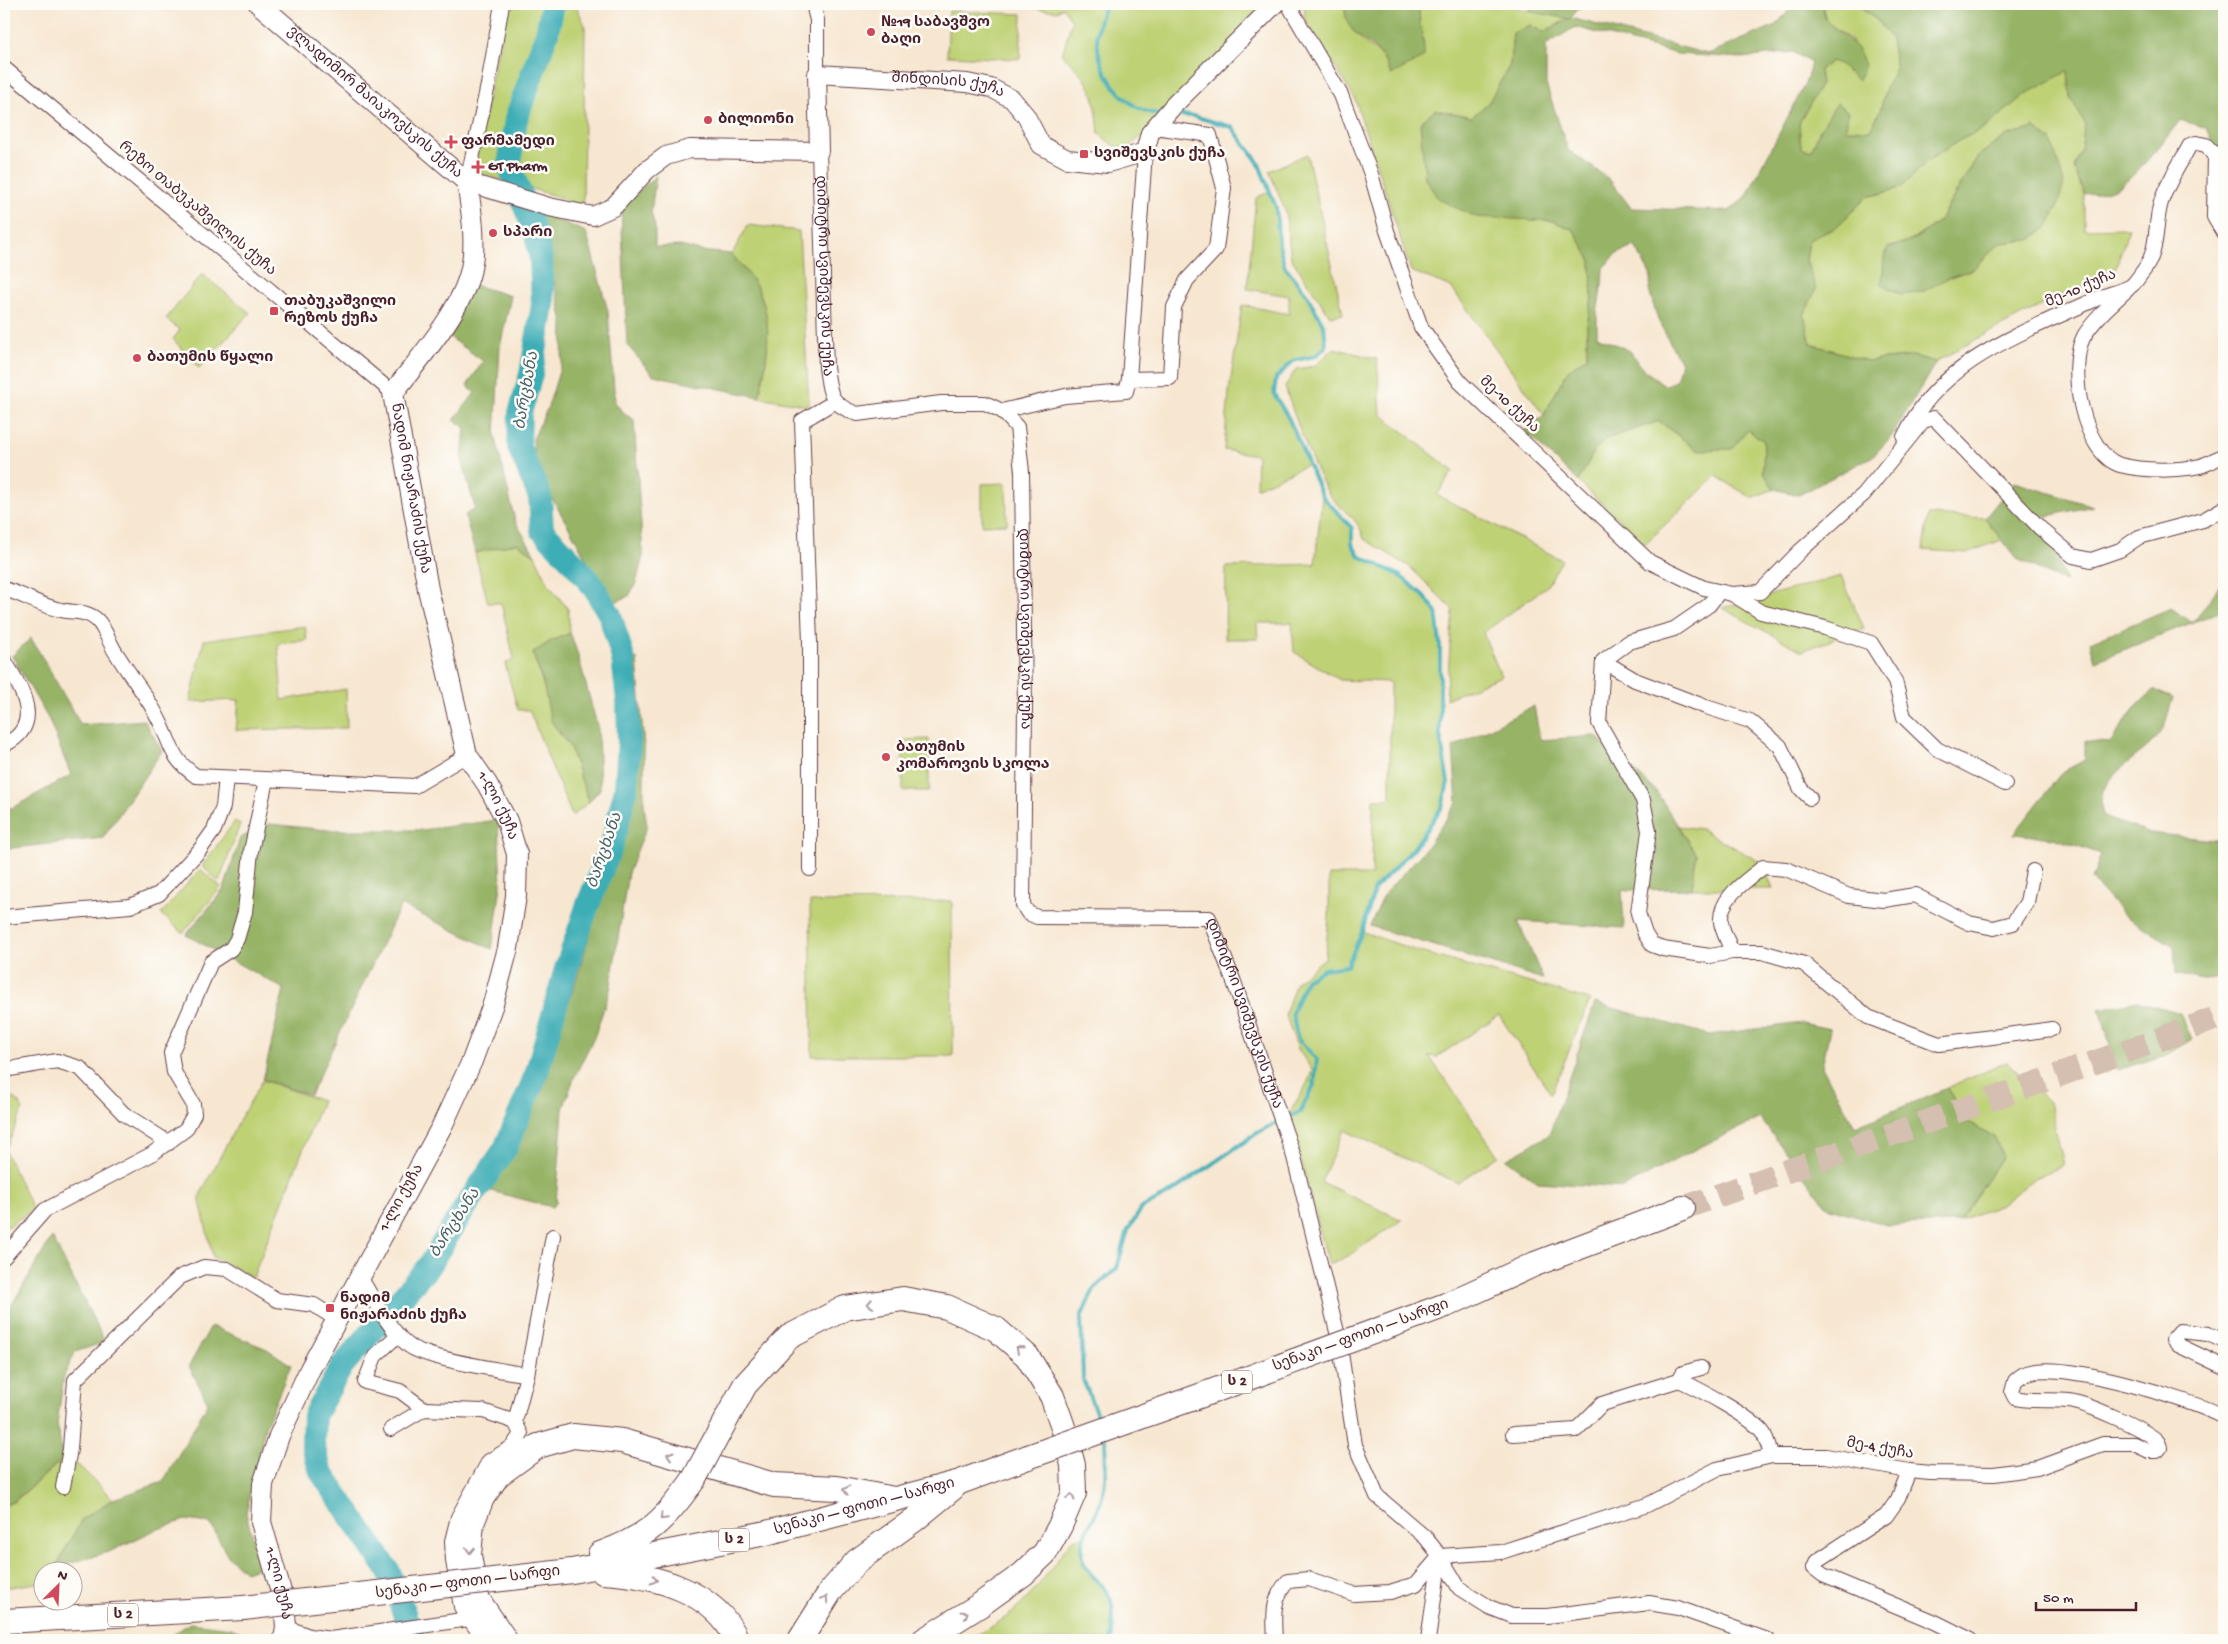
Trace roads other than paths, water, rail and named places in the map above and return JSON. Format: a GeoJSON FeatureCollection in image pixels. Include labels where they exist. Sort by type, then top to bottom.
{"type":"FeatureCollection","features":[{"type":"Feature","properties":{"kind":"highway","name":"სენაკი — ფოთი — სარფი"},"geometry":{"type":"LineString","coordinates":[[4,1621],[243,1608],[538,1575],[572,1571],[766,1533],[960,1482],[1446,1305],[1535,1264],[1683,1208]]}},
{"type":"Feature","properties":{"kind":"highway"},"geometry":{"type":"LineString","coordinates":[[538,1575],[633,1541],[656,1524],[675,1505],[694,1479],[745,1385],[789,1337],[845,1308],[903,1299],[947,1307],[996,1329],[1028,1356],[1052,1396],[1073,1465],[1074,1493],[1060,1526],[1045,1553],[1023,1574],[980,1605],[924,1640]]}},
{"type":"Feature","properties":{"kind":"highway"},"geometry":{"type":"LineString","coordinates":[[505,1640],[476,1597],[469,1555],[472,1523],[482,1498],[498,1475],[538,1446],[573,1436],[622,1441],[774,1485],[837,1488],[894,1500]]}},
{"type":"Feature","properties":{"kind":"highway"},"geometry":{"type":"LineString","coordinates":[[800,1640],[830,1592],[857,1562],[914,1520],[960,1482]]}},
{"type":"Feature","properties":{"kind":"highway"},"geometry":{"type":"LineString","coordinates":[[572,1571],[628,1574],[676,1585],[717,1610],[738,1640]]}},
{"type":"Feature","properties":{"kind":"main road","name":"ვლადიმირ მაიაკოვსკის ქუჩა"},"geometry":{"type":"LineString","coordinates":[[259,4],[477,185]]}},
{"type":"Feature","properties":{"kind":"main road","name":"ნადიმ ნიჟარაძის ქუჩა"},"geometry":{"type":"LineString","coordinates":[[468,755],[428,589],[393,393],[461,300],[472,263],[472,216],[477,185]]}},
{"type":"Feature","properties":{"kind":"main road","name":"1-ლი ქუჩა"},"geometry":{"type":"LineString","coordinates":[[285,1633],[284,1602],[261,1522],[263,1484],[279,1436],[310,1369],[442,1126],[472,1062],[494,1004],[508,948],[516,896],[517,854],[507,821],[487,784],[468,755]]}},
{"type":"Feature","properties":{"kind":"street","name":"ნადიმ ნიჟარაძის ქუჩა"},"geometry":{"type":"LineString","coordinates":[[477,185],[488,86],[502,4]]}},
{"type":"Feature","properties":{"kind":"street"},"geometry":{"type":"LineString","coordinates":[[813,4],[817,20],[817,74]]}},
{"type":"Feature","properties":{"kind":"street"},"geometry":{"type":"LineString","coordinates":[[810,869],[810,642],[802,420],[834,402],[846,410],[857,414],[959,402],[985,403],[1002,411],[1065,396],[1126,391],[1129,380],[1145,152],[1150,133],[1174,105],[1275,4]]}},
{"type":"Feature","properties":{"kind":"street","name":"მე-10 ქუჩა"},"geometry":{"type":"LineString","coordinates":[[1288,4],[1341,95],[1371,174],[1387,231],[1421,326],[1460,382],[1650,562],[1704,588],[1726,593],[1760,592],[1799,552],[1864,494],[1895,456],[1912,418],[1924,401],[1971,362],[2002,342],[2106,294],[2131,286],[2147,266],[2156,243],[2160,206],[2186,153],[2190,146],[2196,143],[2206,145],[2215,155],[2214,217],[2224,234]]}},
{"type":"Feature","properties":{"kind":"street","name":"რეზო თაბუკაშვილის ქუჩა"},"geometry":{"type":"LineString","coordinates":[[4,68],[393,393]]}},
{"type":"Feature","properties":{"kind":"street","name":"დიმიტრი სვიშევსკის ქუჩა"},"geometry":{"type":"LineString","coordinates":[[817,74],[826,367],[830,393],[834,402]]}},
{"type":"Feature","properties":{"kind":"street","name":"შინდისის ქუჩა"},"geometry":{"type":"LineString","coordinates":[[817,74],[967,83],[991,88],[1012,99],[1026,116],[1042,145],[1067,159],[1108,163],[1145,152]]}},
{"type":"Feature","properties":{"kind":"street"},"geometry":{"type":"LineString","coordinates":[[1129,380],[1170,378],[1174,307],[1187,280],[1216,249],[1224,188],[1210,135],[1158,123]]}},
{"type":"Feature","properties":{"kind":"street"},"geometry":{"type":"LineString","coordinates":[[477,185],[549,207],[594,216],[613,207],[646,170],[666,156],[690,149],[819,151]]}},
{"type":"Feature","properties":{"kind":"street"},"geometry":{"type":"LineString","coordinates":[[2131,286],[2096,319],[2083,337],[2076,362],[2079,394],[2097,447],[2107,458],[2121,465],[2171,471],[2202,465],[2224,456]]}},
{"type":"Feature","properties":{"kind":"street","name":"დიმიტრი სვიშევსკის ქუჩა"},"geometry":{"type":"LineString","coordinates":[[1002,411],[1017,427],[1022,472],[1025,706],[1023,904],[1028,913],[1037,917],[1209,918],[1234,982],[1287,1135],[1340,1340],[1355,1445],[1377,1496],[1426,1538],[1440,1556],[1459,1588],[1489,1607],[1512,1616],[1547,1616],[1649,1603],[1678,1608],[1768,1640]]}},
{"type":"Feature","properties":{"kind":"street"},"geometry":{"type":"LineString","coordinates":[[1895,456],[1923,421],[1934,418],[2040,528],[2073,556],[2091,560],[2120,550],[2139,537],[2203,520],[2224,508]]}},
{"type":"Feature","properties":{"kind":"street"},"geometry":{"type":"LineString","coordinates":[[4,589],[46,607],[63,611],[84,612],[97,620],[117,655],[162,724],[171,750],[182,767],[196,776],[415,786],[468,755]]}},
{"type":"Feature","properties":{"kind":"street"},"geometry":{"type":"LineString","coordinates":[[1603,661],[1629,642],[1674,629],[1726,593],[1761,612],[1825,628],[1870,643],[1895,681],[1904,717],[1937,749],[2005,784]]}},
{"type":"Feature","properties":{"kind":"street"},"geometry":{"type":"LineString","coordinates":[[4,660],[18,684],[28,719],[20,736],[4,746]]}},
{"type":"Feature","properties":{"kind":"street"},"geometry":{"type":"LineString","coordinates":[[1603,661],[1635,680],[1750,721],[1780,746],[1801,789],[1810,798]]}},
{"type":"Feature","properties":{"kind":"street"},"geometry":{"type":"LineString","coordinates":[[1603,661],[1599,723],[1643,800],[1649,831],[1638,913],[1645,934],[1652,945],[1663,949],[1710,956],[1732,952],[1762,952],[1804,964],[1868,1017],[1939,1044],[2052,1029]]}},
{"type":"Feature","properties":{"kind":"street"},"geometry":{"type":"LineString","coordinates":[[4,917],[130,906],[159,894],[199,851],[214,830],[223,807],[226,778]]}},
{"type":"Feature","properties":{"kind":"street"},"geometry":{"type":"LineString","coordinates":[[4,1257],[45,1210],[152,1154],[186,1129],[194,1114],[193,1104],[174,1072],[171,1053],[211,962],[230,949],[237,939],[245,912],[251,851],[266,780]]}},
{"type":"Feature","properties":{"kind":"street"},"geometry":{"type":"LineString","coordinates":[[1732,952],[1721,922],[1723,909],[1730,896],[1763,867],[1786,869],[1849,896],[1884,900],[1915,895],[1969,923],[1994,928],[2013,923],[2027,902],[2033,871]]}},
{"type":"Feature","properties":{"kind":"street"},"geometry":{"type":"LineString","coordinates":[[4,1070],[57,1061],[80,1068],[124,1114],[169,1143]]}},
{"type":"Feature","properties":{"kind":"street"},"geometry":{"type":"LineString","coordinates":[[484,1640],[461,1607],[453,1561],[452,1541],[458,1517],[489,1461],[512,1447],[521,1434],[515,1422],[527,1375],[553,1236]]}},
{"type":"Feature","properties":{"kind":"street"},"geometry":{"type":"LineString","coordinates":[[63,1487],[70,1449],[75,1380],[180,1277],[204,1267],[226,1269],[277,1300],[314,1305],[336,1319]]}},
{"type":"Feature","properties":{"kind":"street"},"geometry":{"type":"LineString","coordinates":[[359,1276],[396,1332],[409,1346],[428,1354],[527,1375]]}},
{"type":"Feature","properties":{"kind":"street"},"geometry":{"type":"LineString","coordinates":[[2224,1341],[2208,1334],[2180,1331],[2173,1339],[2178,1345],[2224,1366]]}},
{"type":"Feature","properties":{"kind":"street"},"geometry":{"type":"LineString","coordinates":[[396,1332],[375,1356],[365,1382],[400,1391],[424,1409]]}},
{"type":"Feature","properties":{"kind":"street"},"geometry":{"type":"LineString","coordinates":[[1513,1434],[1576,1430],[1602,1404],[1678,1380],[1683,1373],[1701,1368]]}},
{"type":"Feature","properties":{"kind":"street","name":"მე-4 ქუჩა"},"geometry":{"type":"LineString","coordinates":[[1440,1556],[1501,1552],[1648,1505],[1717,1469],[1772,1456],[1826,1456],[1930,1474],[1994,1474],[2037,1468],[2103,1444],[2134,1444],[2150,1451],[2157,1451],[2160,1448],[2158,1441],[2093,1408],[2071,1401],[2027,1401],[2015,1398],[2012,1392],[2014,1381],[2031,1372],[2051,1370],[2093,1375],[2206,1407],[2224,1417]]}},
{"type":"Feature","properties":{"kind":"street"},"geometry":{"type":"LineString","coordinates":[[1678,1380],[1697,1388],[1754,1424],[1764,1434],[1772,1456]]}},
{"type":"Feature","properties":{"kind":"street"},"geometry":{"type":"LineString","coordinates":[[391,1429],[424,1409],[483,1411],[515,1422]]}},
{"type":"Feature","properties":{"kind":"street"},"geometry":{"type":"LineString","coordinates":[[1909,1471],[1898,1499],[1886,1516],[1817,1561],[1814,1568],[1823,1575],[1928,1618],[1971,1640]]}},
{"type":"Feature","properties":{"kind":"street"},"geometry":{"type":"LineString","coordinates":[[1275,1640],[1274,1611],[1279,1592],[1288,1581],[1308,1579],[1354,1594],[1390,1592],[1416,1584],[1440,1556]]}},
{"type":"Feature","properties":{"kind":"street"},"geometry":{"type":"LineString","coordinates":[[1428,1640],[1440,1556]]}},
{"type":"Feature","properties":{"kind":"street"},"geometry":{"type":"LineString","coordinates":[[285,1633],[331,1639],[469,1619]]}},
{"type":"Feature","properties":{"kind":"waterway","name":"ბარცხანა"},"geometry":{"type":"LineString","coordinates":[[414,1640],[388,1570],[321,1472],[313,1446],[314,1416],[342,1366],[428,1267],[505,1149],[536,1075],[566,969],[587,907],[612,844],[626,789],[629,742],[628,702],[623,658],[610,615],[593,586],[542,530],[540,497],[519,447],[520,413],[531,374],[543,305],[541,259],[536,235],[509,165],[516,119],[547,33],[553,4]]}},
{"type":"Feature","properties":{"kind":"waterway"},"geometry":{"type":"LineString","coordinates":[[1109,4],[1102,13],[1097,35],[1102,65],[1119,93],[1144,111],[1159,114]]}},
{"type":"Feature","properties":{"kind":"waterway"},"geometry":{"type":"LineString","coordinates":[[1174,115],[1193,116],[1232,127],[1258,162],[1276,207],[1279,245],[1285,267],[1307,295],[1324,326],[1326,347],[1315,356],[1293,361],[1276,378],[1274,394],[1289,419],[1322,496],[1352,528],[1352,544],[1359,556],[1399,575],[1423,595],[1436,611],[1440,644],[1440,735],[1448,782],[1442,807],[1413,849],[1375,888],[1362,932],[1347,966],[1324,969],[1306,980],[1292,1013],[1298,1039],[1317,1060],[1314,1085],[1300,1112],[1284,1119]]}},
{"type":"Feature","properties":{"kind":"waterway"},"geometry":{"type":"LineString","coordinates":[[1100,1423],[1083,1379],[1081,1317],[1094,1289],[1117,1268],[1128,1230],[1142,1208],[1170,1193],[1257,1133],[1278,1122]]}},
{"type":"Feature","properties":{"kind":"waterway"},"geometry":{"type":"LineString","coordinates":[[1105,1439],[1106,1472],[1104,1488],[1100,1504],[1084,1537],[1081,1551],[1084,1564],[1108,1593],[1112,1603],[1113,1624],[1111,1640]]}},
{"type":"Feature","properties":{"kind":"tunnel"},"geometry":{"type":"LineString","coordinates":[[1683,1208],[2224,1015]]}},
{"type":"Feature","properties":{"kind":"place","name":"№19 საბავშვო ბაღი"},"geometry":{"type":"Point","coordinates":[871,32]}},
{"type":"Feature","properties":{"kind":"place","name":"ბილიონი"},"geometry":{"type":"Point","coordinates":[708,120]}},
{"type":"Feature","properties":{"kind":"place","name":"ფარმამედი"},"geometry":{"type":"Point","coordinates":[451,142]}},
{"type":"Feature","properties":{"kind":"place","name":"სვიშევსკის ქუჩა"},"geometry":{"type":"Point","coordinates":[1084,154]}},
{"type":"Feature","properties":{"kind":"place","name":"GT Pharm"},"geometry":{"type":"Point","coordinates":[478,167]}},
{"type":"Feature","properties":{"kind":"place","name":"სპარი"},"geometry":{"type":"Point","coordinates":[493,233]}},
{"type":"Feature","properties":{"kind":"place","name":"თაბუკაშვილი რეზოს ქუჩა"},"geometry":{"type":"Point","coordinates":[274,311]}},
{"type":"Feature","properties":{"kind":"place","name":"ბათუმის წყალი"},"geometry":{"type":"Point","coordinates":[137,358]}},
{"type":"Feature","properties":{"kind":"place","name":"ბათუმის კომაროვის სკოლა"},"geometry":{"type":"Point","coordinates":[886,757]}},
{"type":"Feature","properties":{"kind":"place","name":"ნადიმ ნიჟარაძის ქუჩა"},"geometry":{"type":"Point","coordinates":[330,1308]}}]}
